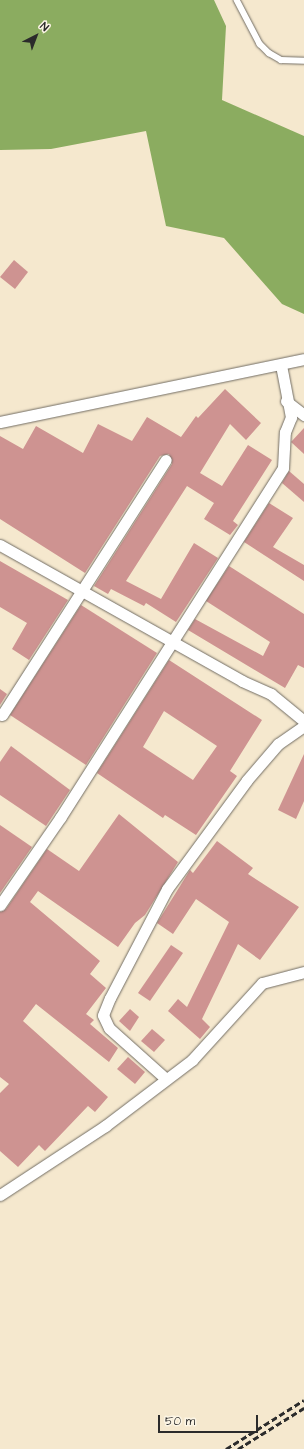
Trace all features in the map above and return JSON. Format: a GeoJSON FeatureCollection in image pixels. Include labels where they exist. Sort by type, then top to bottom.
{"type":"FeatureCollection","features":[{"type":"Feature","properties":{"kind":"street"},"geometry":{"type":"LineString","coordinates":[[0,422],[281,365],[304,359]]}},
{"type":"Feature","properties":{"kind":"street"},"geometry":{"type":"LineString","coordinates":[[0,905],[60,818],[170,640],[283,468],[285,432],[291,417],[286,401],[281,365]]}},
{"type":"Feature","properties":{"kind":"street"},"geometry":{"type":"LineString","coordinates":[[286,401],[304,415]]}},
{"type":"Feature","properties":{"kind":"street"},"geometry":{"type":"LineString","coordinates":[[2,715],[83,594],[166,460]]}},
{"type":"Feature","properties":{"kind":"street"},"geometry":{"type":"LineString","coordinates":[[0,545],[83,594],[271,694],[304,721]]}},
{"type":"Feature","properties":{"kind":"street"},"geometry":{"type":"LineString","coordinates":[[166,1080],[108,1028],[103,1015],[107,1004],[167,889],[252,774],[278,744],[304,726]]}},
{"type":"Feature","properties":{"kind":"street"},"geometry":{"type":"LineString","coordinates":[[0,1196],[105,1126],[192,1060],[262,983],[304,972]]}},
{"type":"Feature","properties":{"kind":"lane"},"geometry":{"type":"LineString","coordinates":[[237,0],[260,44],[269,53],[281,60],[304,61]]}},
{"type":"Feature","properties":{"kind":"green space"},"geometry":{"type":"Polygon","coordinates":[[[0,0],[214,0],[226,26],[222,100],[304,136],[304,314],[282,304],[224,238],[166,226],[146,131],[51,149],[0,150],[0,0]]]}},
{"type":"Feature","properties":{"kind":"building"},"geometry":{"type":"Polygon","coordinates":[[[14,260],[28,272],[15,289],[0,277],[14,260]]]}},
{"type":"Feature","properties":{"kind":"building"},"geometry":{"type":"Polygon","coordinates":[[[225,389],[261,423],[246,440],[230,424],[200,473],[222,486],[248,445],[272,460],[233,521],[238,525],[230,535],[204,519],[214,503],[187,486],[126,581],[161,599],[194,543],[218,558],[176,622],[146,603],[144,606],[111,589],[108,594],[94,586],[172,464],[169,454],[160,456],[85,573],[0,519],[0,436],[23,449],[36,426],[83,453],[98,424],[132,441],[147,417],[181,437],[196,416],[198,418],[225,389]]]}},
{"type":"Feature","properties":{"kind":"building"},"geometry":{"type":"Polygon","coordinates":[[[304,428],[304,454],[291,442],[304,428]]]}},
{"type":"Feature","properties":{"kind":"building"},"geometry":{"type":"Polygon","coordinates":[[[289,471],[304,484],[304,502],[282,483],[289,471]]]}},
{"type":"Feature","properties":{"kind":"building"},"geometry":{"type":"Polygon","coordinates":[[[269,503],[293,518],[273,547],[304,565],[304,581],[244,542],[269,503]]]}},
{"type":"Feature","properties":{"kind":"building"},"geometry":{"type":"Polygon","coordinates":[[[0,561],[68,600],[29,660],[12,649],[27,623],[0,607],[0,561]]]}},
{"type":"Feature","properties":{"kind":"building"},"geometry":{"type":"Polygon","coordinates":[[[229,566],[304,614],[304,668],[298,665],[285,688],[188,630],[195,619],[263,656],[270,642],[206,601],[229,566]]]}},
{"type":"Feature","properties":{"kind":"building"},"geometry":{"type":"Polygon","coordinates":[[[81,605],[157,653],[86,765],[10,715],[81,605]]]}},
{"type":"Feature","properties":{"kind":"building"},"geometry":{"type":"Polygon","coordinates":[[[169,660],[262,720],[230,771],[237,776],[196,835],[165,815],[163,818],[97,773],[169,660]],[[164,711],[143,747],[193,780],[217,746],[164,711]]]}},
{"type":"Feature","properties":{"kind":"building"},"geometry":{"type":"Polygon","coordinates":[[[0,689],[7,694],[0,705],[0,689]]]}},
{"type":"Feature","properties":{"kind":"building"},"geometry":{"type":"Polygon","coordinates":[[[11,746],[70,790],[46,826],[0,795],[0,762],[11,746]]]}},
{"type":"Feature","properties":{"kind":"building"},"geometry":{"type":"Polygon","coordinates":[[[304,754],[304,801],[296,819],[278,810],[304,754]]]}},
{"type":"Feature","properties":{"kind":"building"},"geometry":{"type":"Polygon","coordinates":[[[119,814],[178,862],[145,915],[135,923],[118,947],[38,891],[30,902],[100,961],[90,974],[106,988],[86,1014],[94,1020],[90,1024],[118,1048],[109,1062],[36,1004],[23,1021],[108,1097],[95,1112],[88,1106],[45,1151],[39,1145],[18,1167],[0,1151],[0,1093],[9,1084],[0,1077],[0,912],[6,909],[47,849],[79,871],[119,814]]]}},
{"type":"Feature","properties":{"kind":"building"},"geometry":{"type":"Polygon","coordinates":[[[0,825],[32,847],[0,893],[0,825]]]}},
{"type":"Feature","properties":{"kind":"building"},"geometry":{"type":"Polygon","coordinates":[[[217,841],[253,868],[248,874],[299,907],[260,960],[238,944],[202,1019],[210,1027],[200,1039],[168,1011],[178,999],[187,1007],[229,922],[196,899],[173,934],[157,923],[190,870],[193,873],[217,841]]]}},
{"type":"Feature","properties":{"kind":"building"},"geometry":{"type":"Polygon","coordinates":[[[171,945],[183,953],[150,1001],[138,993],[171,945]]]}},
{"type":"Feature","properties":{"kind":"building"},"geometry":{"type":"Polygon","coordinates":[[[130,1009],[139,1017],[130,1031],[119,1021],[130,1009]]]}},
{"type":"Feature","properties":{"kind":"building"},"geometry":{"type":"Polygon","coordinates":[[[152,1029],[165,1040],[154,1052],[141,1041],[152,1029]]]}},
{"type":"Feature","properties":{"kind":"building"},"geometry":{"type":"Polygon","coordinates":[[[128,1057],[145,1072],[135,1084],[117,1069],[128,1057]]]}},
{"type":"Feature","properties":{"kind":"railway"},"geometry":{"type":"LineString","coordinates":[[226,1449],[304,1400]]}},
{"type":"Feature","properties":{"kind":"railway"},"geometry":{"type":"LineString","coordinates":[[238,1449],[304,1408]]}}]}
